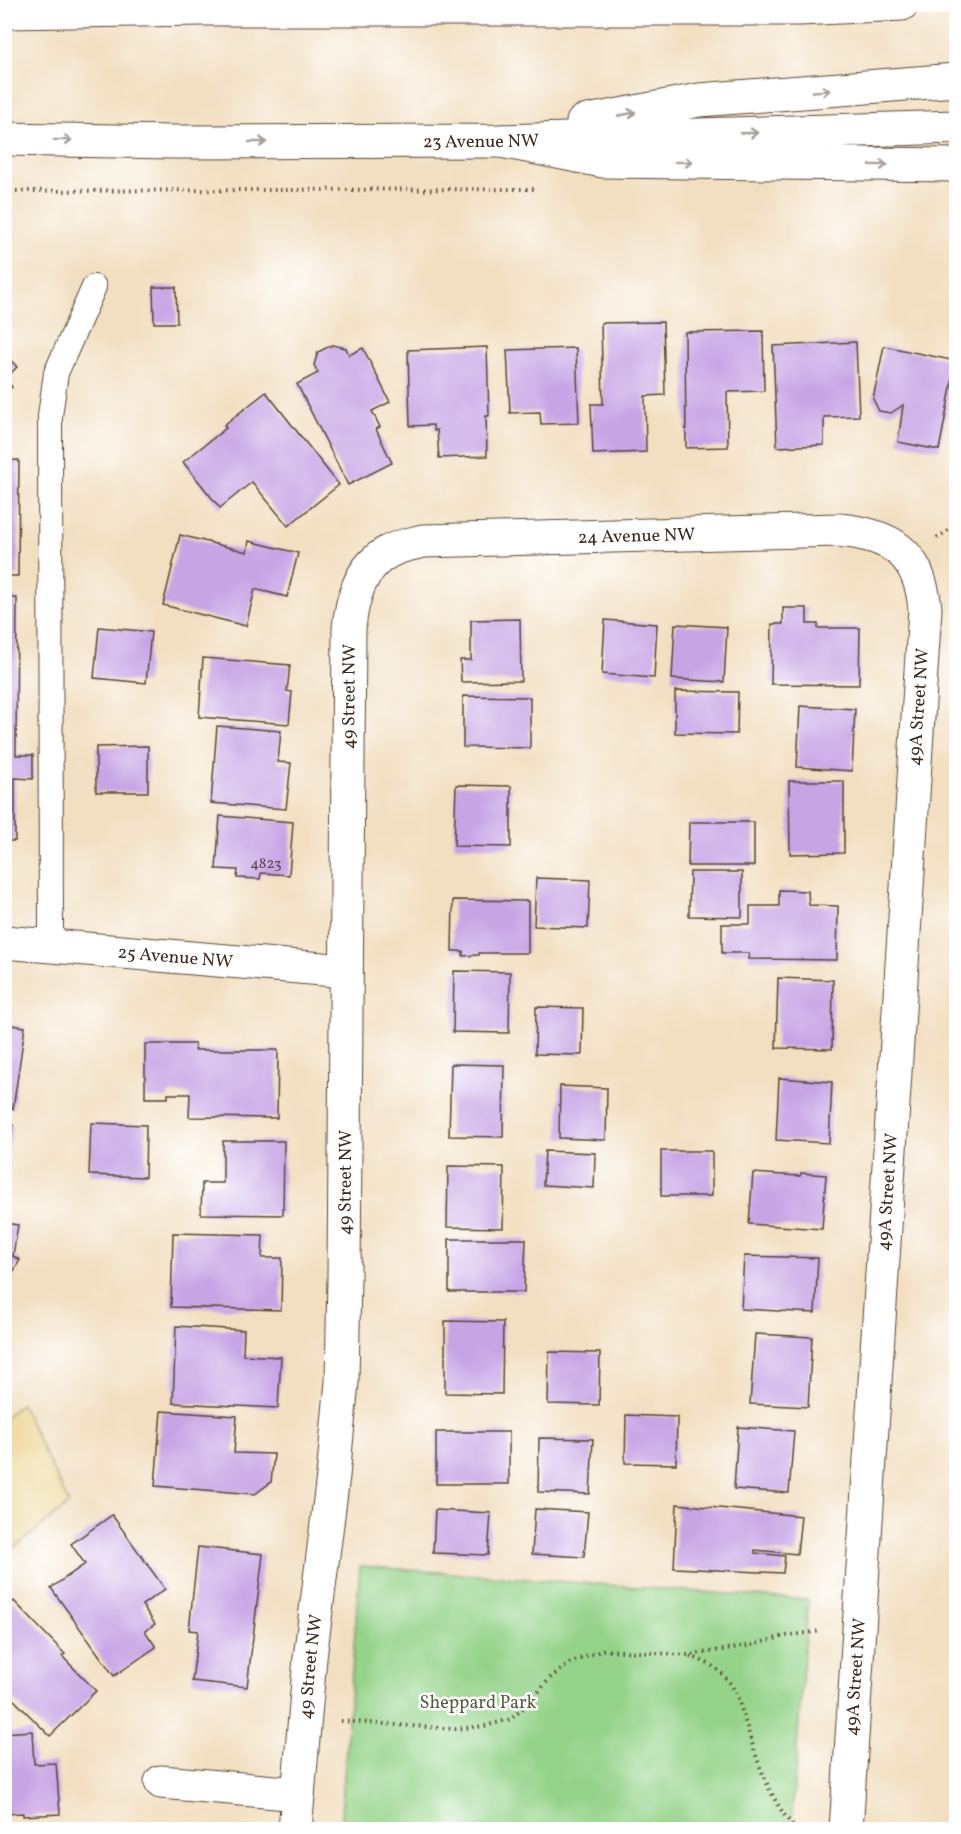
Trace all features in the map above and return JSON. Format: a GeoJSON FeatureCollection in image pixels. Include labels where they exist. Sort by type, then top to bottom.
{"type":"FeatureCollection","features":[{"type":"Feature","properties":{"kind":"street"},"geometry":{"type":"LineString","coordinates":[[4,12],[204,9],[799,9],[902,4]]}},
{"type":"Feature","properties":{"kind":"street"},"geometry":{"type":"LineString","coordinates":[[494,141],[699,100],[957,80]]}},
{"type":"Feature","properties":{"kind":"street","name":"23 Avenue NW"},"geometry":{"type":"LineString","coordinates":[[4,139],[172,142],[494,141],[957,128]]}},
{"type":"Feature","properties":{"kind":"street"},"geometry":{"type":"LineString","coordinates":[[494,141],[603,161],[957,165]]}},
{"type":"Feature","properties":{"kind":"street","name":"24 Avenue NW"},"geometry":{"type":"LineString","coordinates":[[366,573],[388,552],[423,541],[839,530],[860,532],[882,538],[899,548],[907,559]]}},
{"type":"Feature","properties":{"kind":"street","name":"49A Street NW"},"geometry":{"type":"LineString","coordinates":[[846,1830],[925,609],[923,590],[918,576],[907,559]]}},
{"type":"Feature","properties":{"kind":"street","name":"49 Street NW"},"geometry":{"type":"LineString","coordinates":[[295,1830],[309,1658],[333,1476],[342,1382],[349,628],[351,605],[357,587],[366,573]]}},
{"type":"Feature","properties":{"kind":"street","name":"25 Avenue NW"},"geometry":{"type":"LineString","coordinates":[[4,942],[346,971]]}},
{"type":"Feature","properties":{"kind":"street"},"geometry":{"type":"LineString","coordinates":[[161,1782],[298,1794]]}},
{"type":"Feature","properties":{"kind":"lane"},"geometry":{"type":"LineString","coordinates":[[51,946],[50,416],[56,373],[94,287]]}},
{"type":"Feature","properties":{"kind":"path"},"geometry":{"type":"LineString","coordinates":[[4,192],[541,189]]}},
{"type":"Feature","properties":{"kind":"path"},"geometry":{"type":"LineString","coordinates":[[305,1718],[455,1729],[485,1726],[511,1719],[530,1702],[551,1677],[572,1662],[603,1650],[689,1655],[747,1646],[785,1636],[859,1625]]}},
{"type":"Feature","properties":{"kind":"path"},"geometry":{"type":"LineString","coordinates":[[689,1655],[708,1663],[726,1677],[736,1692],[759,1764],[775,1802],[797,1830]]}},
{"type":"Feature","properties":{"kind":"green space","name":"Sheppard Park"},"geometry":{"type":"Polygon","coordinates":[[[360,1566],[808,1600],[791,1829],[340,1829],[360,1566]]]}},
{"type":"Feature","properties":{"kind":"sand"},"geometry":{"type":"Polygon","coordinates":[[[21,1404],[69,1504],[5,1555],[5,1417],[21,1404]]]}},
{"type":"Feature","properties":{"kind":"building"},"geometry":{"type":"Polygon","coordinates":[[[153,287],[176,287],[177,323],[154,323],[153,287]]]}},
{"type":"Feature","properties":{"kind":"building"},"geometry":{"type":"Polygon","coordinates":[[[663,322],[665,395],[645,396],[646,452],[593,454],[591,404],[603,404],[601,323],[663,322]]]}},
{"type":"Feature","properties":{"kind":"building"},"geometry":{"type":"Polygon","coordinates":[[[763,331],[764,391],[727,392],[728,447],[686,448],[685,332],[763,331]]]}},
{"type":"Feature","properties":{"kind":"building"},"geometry":{"type":"Polygon","coordinates":[[[856,342],[859,416],[824,417],[824,445],[777,447],[773,346],[856,342]]]}},
{"type":"Feature","properties":{"kind":"building"},"geometry":{"type":"Polygon","coordinates":[[[332,345],[346,348],[349,355],[363,348],[390,402],[372,411],[380,427],[376,429],[392,463],[348,485],[297,384],[318,373],[314,365],[318,352],[332,345]]]}},
{"type":"Feature","properties":{"kind":"building"},"geometry":{"type":"Polygon","coordinates":[[[884,346],[956,361],[939,450],[898,442],[903,405],[891,413],[879,411],[873,399],[884,346]]]}},
{"type":"Feature","properties":{"kind":"building"},"geometry":{"type":"Polygon","coordinates":[[[487,347],[489,416],[486,416],[487,456],[439,458],[437,430],[434,431],[433,425],[410,426],[408,350],[487,347]]]}},
{"type":"Feature","properties":{"kind":"building"},"geometry":{"type":"Polygon","coordinates":[[[576,348],[579,423],[541,424],[540,412],[510,413],[507,350],[576,348]]]}},
{"type":"Feature","properties":{"kind":"building"},"geometry":{"type":"Polygon","coordinates":[[[5,354],[17,367],[5,379],[5,354]]]}},
{"type":"Feature","properties":{"kind":"building"},"geometry":{"type":"Polygon","coordinates":[[[5,379],[12,387],[5,394],[5,379]]]}},
{"type":"Feature","properties":{"kind":"building"},"geometry":{"type":"Polygon","coordinates":[[[266,392],[339,485],[288,526],[252,482],[220,508],[183,462],[226,428],[224,425],[266,392]]]}},
{"type":"Feature","properties":{"kind":"building"},"geometry":{"type":"Polygon","coordinates":[[[19,460],[18,576],[4,576],[4,461],[19,460]]]}},
{"type":"Feature","properties":{"kind":"building"},"geometry":{"type":"Polygon","coordinates":[[[180,535],[247,552],[249,541],[298,553],[287,597],[255,589],[246,626],[163,605],[180,535]]]}},
{"type":"Feature","properties":{"kind":"building"},"geometry":{"type":"Polygon","coordinates":[[[4,598],[17,598],[16,755],[33,755],[33,779],[15,778],[15,841],[4,841],[4,598]]]}},
{"type":"Feature","properties":{"kind":"building"},"geometry":{"type":"Polygon","coordinates":[[[783,608],[807,608],[807,624],[818,624],[818,628],[860,628],[859,685],[771,684],[772,624],[783,624],[783,608]]]}},
{"type":"Feature","properties":{"kind":"building"},"geometry":{"type":"Polygon","coordinates":[[[520,619],[521,681],[461,682],[460,660],[471,660],[471,620],[520,619]]]}},
{"type":"Feature","properties":{"kind":"building"},"geometry":{"type":"Polygon","coordinates":[[[605,620],[657,624],[654,678],[602,674],[605,620]]]}},
{"type":"Feature","properties":{"kind":"building"},"geometry":{"type":"Polygon","coordinates":[[[675,624],[727,627],[724,682],[672,679],[675,624]]]}},
{"type":"Feature","properties":{"kind":"building"},"geometry":{"type":"Polygon","coordinates":[[[99,627],[151,632],[146,683],[94,678],[99,627]]]}},
{"type":"Feature","properties":{"kind":"building"},"geometry":{"type":"Polygon","coordinates":[[[203,658],[290,665],[287,691],[292,692],[289,724],[199,717],[203,658]]]}},
{"type":"Feature","properties":{"kind":"building"},"geometry":{"type":"Polygon","coordinates":[[[675,691],[738,692],[737,734],[675,733],[675,691]]]}},
{"type":"Feature","properties":{"kind":"building"},"geometry":{"type":"Polygon","coordinates":[[[463,696],[530,697],[530,748],[463,747],[463,696]]]}},
{"type":"Feature","properties":{"kind":"building"},"geometry":{"type":"Polygon","coordinates":[[[800,706],[855,709],[852,771],[797,767],[800,706]]]}},
{"type":"Feature","properties":{"kind":"building"},"geometry":{"type":"Polygon","coordinates":[[[217,726],[281,731],[278,762],[291,763],[286,809],[211,803],[217,726]]]}},
{"type":"Feature","properties":{"kind":"building"},"geometry":{"type":"Polygon","coordinates":[[[148,746],[148,792],[96,792],[96,747],[148,746]]]}},
{"type":"Feature","properties":{"kind":"building"},"geometry":{"type":"Polygon","coordinates":[[[789,781],[844,781],[844,853],[790,854],[789,781]]]}},
{"type":"Feature","properties":{"kind":"building"},"geometry":{"type":"Polygon","coordinates":[[[456,785],[511,786],[511,847],[454,846],[456,785]]]}},
{"type":"Feature","properties":{"kind":"building"},"geometry":{"type":"Polygon","coordinates":[[[220,816],[293,822],[289,875],[261,873],[260,879],[237,878],[238,870],[216,869],[220,816]]]}},
{"type":"Feature","properties":{"kind":"building"},"geometry":{"type":"Polygon","coordinates":[[[689,822],[754,822],[754,866],[688,866],[689,822]]]}},
{"type":"Feature","properties":{"kind":"building"},"geometry":{"type":"Polygon","coordinates":[[[690,872],[742,872],[742,917],[689,916],[690,872]]]}},
{"type":"Feature","properties":{"kind":"building"},"geometry":{"type":"Polygon","coordinates":[[[536,878],[590,880],[588,928],[534,926],[536,878]]]}},
{"type":"Feature","properties":{"kind":"building"},"geometry":{"type":"Polygon","coordinates":[[[779,890],[808,891],[809,905],[838,906],[837,960],[748,959],[749,953],[722,953],[722,924],[750,924],[750,906],[779,906],[779,890]]]}},
{"type":"Feature","properties":{"kind":"building"},"geometry":{"type":"Polygon","coordinates":[[[453,900],[528,901],[528,953],[479,953],[479,955],[463,956],[463,951],[452,951],[453,900]]]}},
{"type":"Feature","properties":{"kind":"building"},"geometry":{"type":"Polygon","coordinates":[[[454,971],[510,972],[509,1033],[453,1032],[454,971]]]}},
{"type":"Feature","properties":{"kind":"building"},"geometry":{"type":"Polygon","coordinates":[[[778,978],[833,980],[832,1049],[776,1048],[778,978]]]}},
{"type":"Feature","properties":{"kind":"building"},"geometry":{"type":"Polygon","coordinates":[[[536,1007],[583,1008],[582,1055],[535,1054],[536,1007]]]}},
{"type":"Feature","properties":{"kind":"building"},"geometry":{"type":"Polygon","coordinates":[[[4,1024],[25,1027],[13,1109],[4,1107],[4,1024]]]}},
{"type":"Feature","properties":{"kind":"building"},"geometry":{"type":"Polygon","coordinates":[[[145,1044],[195,1044],[195,1050],[278,1050],[277,1118],[189,1117],[190,1094],[168,1094],[168,1098],[145,1098],[145,1044]]]}},
{"type":"Feature","properties":{"kind":"building"},"geometry":{"type":"Polygon","coordinates":[[[451,1064],[504,1065],[503,1137],[449,1136],[451,1064]]]}},
{"type":"Feature","properties":{"kind":"building"},"geometry":{"type":"Polygon","coordinates":[[[779,1078],[832,1082],[829,1143],[776,1140],[779,1078]]]}},
{"type":"Feature","properties":{"kind":"building"},"geometry":{"type":"Polygon","coordinates":[[[560,1086],[607,1088],[606,1140],[559,1138],[560,1086]]]}},
{"type":"Feature","properties":{"kind":"building"},"geometry":{"type":"Polygon","coordinates":[[[91,1123],[146,1125],[145,1177],[89,1175],[91,1123]]]}},
{"type":"Feature","properties":{"kind":"building"},"geometry":{"type":"Polygon","coordinates":[[[4,1124],[13,1125],[6,1160],[8,1161],[6,1175],[4,1124]]]}},
{"type":"Feature","properties":{"kind":"building"},"geometry":{"type":"Polygon","coordinates":[[[223,1141],[284,1141],[283,1215],[201,1214],[202,1183],[223,1183],[223,1141]]]}},
{"type":"Feature","properties":{"kind":"building"},"geometry":{"type":"Polygon","coordinates":[[[545,1151],[595,1153],[594,1188],[543,1185],[545,1151]]]}},
{"type":"Feature","properties":{"kind":"building"},"geometry":{"type":"Polygon","coordinates":[[[661,1151],[712,1151],[712,1196],[661,1196],[661,1151]]]}},
{"type":"Feature","properties":{"kind":"building"},"geometry":{"type":"Polygon","coordinates":[[[448,1166],[504,1167],[503,1228],[447,1227],[448,1166]]]}},
{"type":"Feature","properties":{"kind":"building"},"geometry":{"type":"Polygon","coordinates":[[[753,1173],[826,1175],[822,1229],[749,1224],[753,1173]]]}},
{"type":"Feature","properties":{"kind":"building"},"geometry":{"type":"Polygon","coordinates":[[[4,1223],[18,1225],[13,1256],[20,1260],[4,1288],[4,1223]]]}},
{"type":"Feature","properties":{"kind":"building"},"geometry":{"type":"Polygon","coordinates":[[[173,1233],[263,1235],[262,1258],[282,1258],[281,1310],[171,1307],[173,1233]]]}},
{"type":"Feature","properties":{"kind":"building"},"geometry":{"type":"Polygon","coordinates":[[[449,1239],[526,1239],[524,1292],[449,1292],[449,1239]]]}},
{"type":"Feature","properties":{"kind":"building"},"geometry":{"type":"Polygon","coordinates":[[[744,1256],[818,1258],[815,1313],[741,1309],[744,1256]]]}},
{"type":"Feature","properties":{"kind":"building"},"geometry":{"type":"Polygon","coordinates":[[[445,1321],[503,1322],[502,1394],[445,1393],[445,1321]]]}},
{"type":"Feature","properties":{"kind":"building"},"geometry":{"type":"Polygon","coordinates":[[[176,1326],[244,1330],[243,1355],[281,1357],[278,1408],[173,1403],[176,1326]]]}},
{"type":"Feature","properties":{"kind":"building"},"geometry":{"type":"Polygon","coordinates":[[[755,1334],[812,1337],[808,1407],[750,1404],[755,1334]]]}},
{"type":"Feature","properties":{"kind":"building"},"geometry":{"type":"Polygon","coordinates":[[[549,1352],[600,1353],[599,1405],[548,1404],[549,1352]]]}},
{"type":"Feature","properties":{"kind":"building"},"geometry":{"type":"Polygon","coordinates":[[[161,1411],[237,1416],[234,1453],[274,1454],[271,1482],[255,1494],[155,1486],[161,1411]]]}},
{"type":"Feature","properties":{"kind":"building"},"geometry":{"type":"Polygon","coordinates":[[[626,1415],[677,1417],[676,1464],[625,1463],[626,1415]]]}},
{"type":"Feature","properties":{"kind":"building"},"geometry":{"type":"Polygon","coordinates":[[[738,1427],[794,1431],[789,1493],[734,1489],[738,1427]]]}},
{"type":"Feature","properties":{"kind":"building"},"geometry":{"type":"Polygon","coordinates":[[[436,1432],[509,1432],[509,1484],[436,1484],[436,1432]]]}},
{"type":"Feature","properties":{"kind":"building"},"geometry":{"type":"Polygon","coordinates":[[[539,1438],[593,1439],[590,1494],[538,1492],[539,1438]]]}},
{"type":"Feature","properties":{"kind":"building"},"geometry":{"type":"Polygon","coordinates":[[[677,1504],[801,1516],[797,1554],[755,1550],[755,1553],[785,1556],[783,1573],[674,1568],[677,1504]]]}},
{"type":"Feature","properties":{"kind":"building"},"geometry":{"type":"Polygon","coordinates":[[[535,1509],[588,1512],[584,1557],[532,1554],[535,1509]]]}},
{"type":"Feature","properties":{"kind":"building"},"geometry":{"type":"Polygon","coordinates":[[[435,1510],[491,1513],[488,1555],[433,1553],[435,1510]]]}},
{"type":"Feature","properties":{"kind":"building"},"geometry":{"type":"Polygon","coordinates":[[[112,1515],[165,1589],[142,1605],[155,1624],[145,1631],[156,1647],[114,1676],[51,1588],[85,1564],[71,1544],[112,1515]]]}},
{"type":"Feature","properties":{"kind":"building"},"geometry":{"type":"Polygon","coordinates":[[[198,1547],[263,1554],[247,1687],[192,1681],[198,1631],[189,1630],[198,1547]]]}},
{"type":"Feature","properties":{"kind":"building"},"geometry":{"type":"Polygon","coordinates":[[[14,1601],[65,1654],[62,1656],[96,1691],[50,1736],[10,1696],[4,1701],[4,1610],[14,1601]]]}},
{"type":"Feature","properties":{"kind":"building"},"geometry":{"type":"Polygon","coordinates":[[[32,1731],[34,1764],[56,1763],[60,1814],[23,1816],[23,1813],[4,1814],[4,1733],[32,1731]]]}}]}
